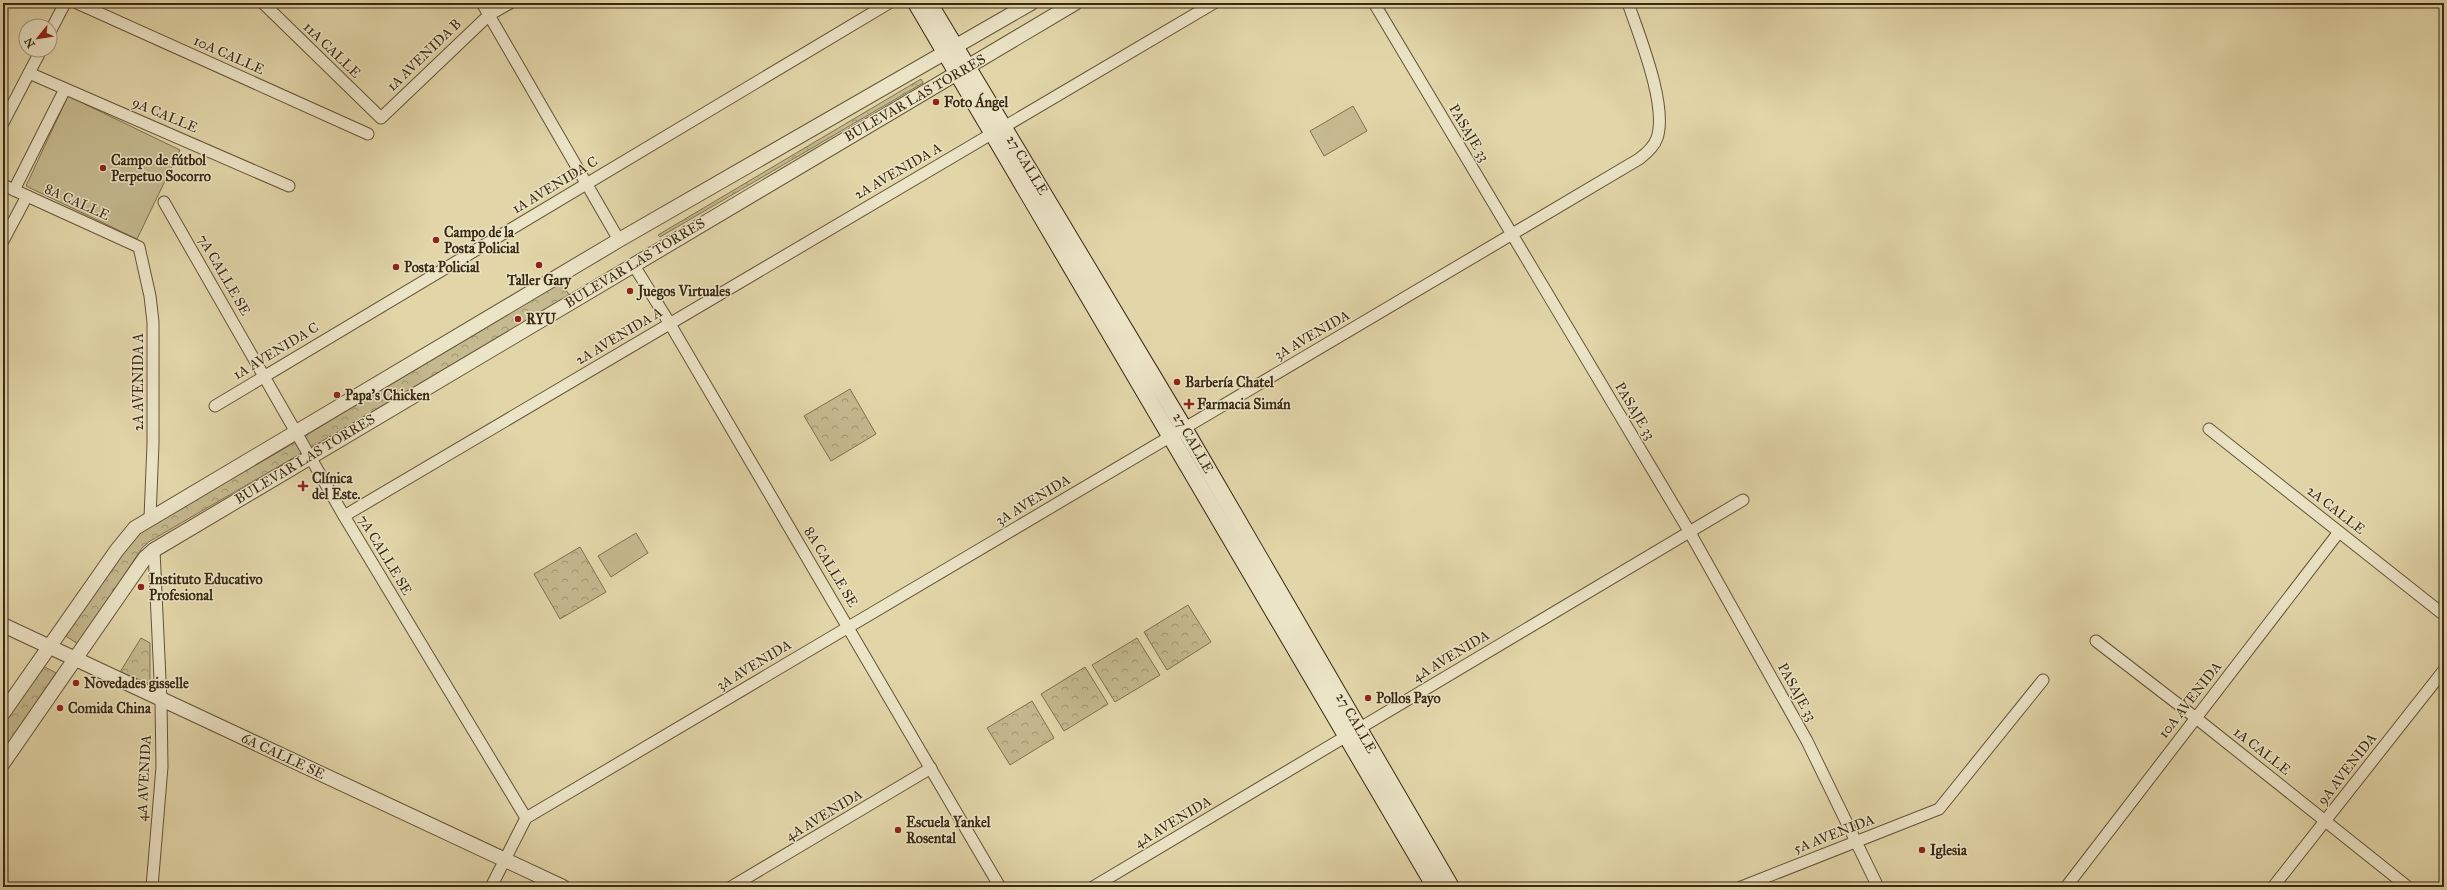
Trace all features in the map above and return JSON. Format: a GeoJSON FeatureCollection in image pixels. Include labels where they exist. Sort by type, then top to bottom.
{"type":"FeatureCollection","features":[{"type":"Feature","properties":{"kind":"main road","name":"27 CALLE"},"geometry":{"type":"LineString","coordinates":[[916,3],[945,54],[963,70],[1353,732],[1452,887]]}},
{"type":"Feature","properties":{"kind":"main road","name":"27 CALLE"},"geometry":{"type":"LineString","coordinates":[[929,3],[945,54]]}},
{"type":"Feature","properties":{"kind":"main road","name":"27 CALLE"},"geometry":{"type":"LineString","coordinates":[[1353,732],[1435,887]]}},
{"type":"Feature","properties":{"kind":"street"},"geometry":{"type":"LineString","coordinates":[[57,18],[65,3]]}},
{"type":"Feature","properties":{"kind":"street","name":"10A CALLE"},"geometry":{"type":"LineString","coordinates":[[77,3],[368,134]]}},
{"type":"Feature","properties":{"kind":"street","name":"11A CALLE"},"geometry":{"type":"LineString","coordinates":[[263,3],[381,118]]}},
{"type":"Feature","properties":{"kind":"street"},"geometry":{"type":"LineString","coordinates":[[482,3],[619,240]]}},
{"type":"Feature","properties":{"kind":"street","name":"1A AVENIDA B"},"geometry":{"type":"LineString","coordinates":[[381,118],[489,15],[510,3]]}},
{"type":"Feature","properties":{"kind":"street","name":"1A AVENIDA C"},"geometry":{"type":"LineString","coordinates":[[215,406],[889,3]]}},
{"type":"Feature","properties":{"kind":"street","name":"BULEVAR LAS TORRES"},"geometry":{"type":"LineString","coordinates":[[3,713],[49,646],[135,528],[619,240],[945,54],[1031,3]]}},
{"type":"Feature","properties":{"kind":"street","name":"BULEVAR LAS TORRES"},"geometry":{"type":"LineString","coordinates":[[3,763],[144,558],[154,550],[310,455],[1075,3]]}},
{"type":"Feature","properties":{"kind":"street","name":"2A AVENIDA A"},"geometry":{"type":"LineString","coordinates":[[344,516],[1214,3]]}},
{"type":"Feature","properties":{"kind":"street","name":"PASAJE 33"},"geometry":{"type":"LineString","coordinates":[[1374,3],[1689,532],[1807,741],[1878,887]]}},
{"type":"Feature","properties":{"kind":"street","name":"3A AVENIDA"},"geometry":{"type":"LineString","coordinates":[[526,818],[1639,159],[1654,145],[1660,123],[1654,85],[1628,3]]}},
{"type":"Feature","properties":{"kind":"street"},"geometry":{"type":"LineString","coordinates":[[3,123],[37,58]]}},
{"type":"Feature","properties":{"kind":"street","name":"9A CALLE"},"geometry":{"type":"LineString","coordinates":[[29,73],[289,186]]}},
{"type":"Feature","properties":{"kind":"street"},"geometry":{"type":"LineString","coordinates":[[14,190],[65,89]]}},
{"type":"Feature","properties":{"kind":"street","name":"8A CALLE"},"geometry":{"type":"LineString","coordinates":[[3,185],[139,247]]}},
{"type":"Feature","properties":{"kind":"street"},"geometry":{"type":"LineString","coordinates":[[3,241],[27,196]]}},
{"type":"Feature","properties":{"kind":"street","name":"7A CALLE SE"},"geometry":{"type":"LineString","coordinates":[[164,202],[344,516],[526,818]]}},
{"type":"Feature","properties":{"kind":"street","name":"2A AVENIDA A"},"geometry":{"type":"LineString","coordinates":[[139,247],[150,296],[153,322],[153,444],[150,518]]}},
{"type":"Feature","properties":{"kind":"street","name":"8A CALLE SE"},"geometry":{"type":"LineString","coordinates":[[633,264],[849,627],[1000,887]]}},
{"type":"Feature","properties":{"kind":"street","name":"2A CALLE"},"geometry":{"type":"LineString","coordinates":[[2209,429],[2444,615]]}},
{"type":"Feature","properties":{"kind":"street","name":"4A AVENIDA"},"geometry":{"type":"LineString","coordinates":[[1093,887],[1743,500]]}},
{"type":"Feature","properties":{"kind":"street","name":"10A AVENIDA"},"geometry":{"type":"LineString","coordinates":[[2066,887],[2339,532]]}},
{"type":"Feature","properties":{"kind":"street","name":"4A AVENIDA"},"geometry":{"type":"LineString","coordinates":[[152,887],[162,767],[161,701],[154,550]]}},
{"type":"Feature","properties":{"kind":"street","name":"6A CALLE SE"},"geometry":{"type":"LineString","coordinates":[[3,625],[75,658],[161,701],[563,887]]}},
{"type":"Feature","properties":{"kind":"street","name":"1A CALLE"},"geometry":{"type":"LineString","coordinates":[[2096,641],[2326,820],[2408,887]]}},
{"type":"Feature","properties":{"kind":"street","name":"9A AVENIDA"},"geometry":{"type":"LineString","coordinates":[[2273,887],[2444,670]]}},
{"type":"Feature","properties":{"kind":"street","name":"5A AVENIDA"},"geometry":{"type":"LineString","coordinates":[[1741,887],[1939,809],[2044,680]]}},
{"type":"Feature","properties":{"kind":"street","name":"4A AVENIDA"},"geometry":{"type":"LineString","coordinates":[[731,887],[931,768]]}},
{"type":"Feature","properties":{"kind":"street"},"geometry":{"type":"LineString","coordinates":[[491,887],[526,818]]}},
{"type":"Feature","properties":{"kind":"green space"},"geometry":{"type":"Polygon","coordinates":[[[921,79],[923,83],[660,237],[658,235],[921,79]]]}},
{"type":"Feature","properties":{"kind":"green space","name":"Campo de fútbol Perpetuo Socorro"},"geometry":{"type":"Polygon","coordinates":[[[68,96],[180,150],[137,239],[26,186],[68,96]]]}},
{"type":"Feature","properties":{"kind":"green space"},"geometry":{"type":"Polygon","coordinates":[[[1353,106],[1367,131],[1324,156],[1310,131],[1353,106]]]}},
{"type":"Feature","properties":{"kind":"green space"},"geometry":{"type":"Polygon","coordinates":[[[559,281],[571,297],[150,541],[142,548],[78,644],[61,633],[137,533],[282,450],[559,281]]]}},
{"type":"Feature","properties":{"kind":"green space"},"geometry":{"type":"Polygon","coordinates":[[[850,389],[876,434],[831,461],[804,416],[850,389]]]}},
{"type":"Feature","properties":{"kind":"green space"},"geometry":{"type":"Polygon","coordinates":[[[636,533],[648,553],[611,577],[598,556],[636,533]]]}},
{"type":"Feature","properties":{"kind":"green space"},"geometry":{"type":"Polygon","coordinates":[[[580,547],[606,592],[560,619],[534,574],[580,547]]]}},
{"type":"Feature","properties":{"kind":"green space"},"geometry":{"type":"Polygon","coordinates":[[[1188,605],[1211,642],[1167,670],[1144,632],[1188,605]]]}},
{"type":"Feature","properties":{"kind":"green space"},"geometry":{"type":"Polygon","coordinates":[[[141,638],[150,643],[150,684],[120,672],[141,638]]]}},
{"type":"Feature","properties":{"kind":"green space"},"geometry":{"type":"Polygon","coordinates":[[[1137,638],[1160,675],[1115,702],[1092,665],[1137,638]]]}},
{"type":"Feature","properties":{"kind":"green space"},"geometry":{"type":"Polygon","coordinates":[[[43,666],[56,673],[3,752],[3,725],[43,666]]]}},
{"type":"Feature","properties":{"kind":"green space"},"geometry":{"type":"Polygon","coordinates":[[[1085,667],[1108,704],[1064,731],[1041,694],[1085,667]]]}},
{"type":"Feature","properties":{"kind":"green space"},"geometry":{"type":"Polygon","coordinates":[[[1032,701],[1054,738],[1010,765],[987,728],[1032,701]]]}},
{"type":"Feature","properties":{"kind":"place","name":"Foto Ángel"},"geometry":{"type":"Point","coordinates":[936,102]}},
{"type":"Feature","properties":{"kind":"place","name":"Campo de fútbol Perpetuo Socorro"},"geometry":{"type":"Point","coordinates":[103,168]}},
{"type":"Feature","properties":{"kind":"place","name":"Campo de la Posta Policial"},"geometry":{"type":"Point","coordinates":[436,240]}},
{"type":"Feature","properties":{"kind":"place","name":"Taller Gary"},"geometry":{"type":"Point","coordinates":[539,265]}},
{"type":"Feature","properties":{"kind":"place","name":"Posta Policial"},"geometry":{"type":"Point","coordinates":[396,267]}},
{"type":"Feature","properties":{"kind":"place","name":"Juegos Virtuales"},"geometry":{"type":"Point","coordinates":[630,291]}},
{"type":"Feature","properties":{"kind":"place","name":"RYU"},"geometry":{"type":"Point","coordinates":[518,319]}},
{"type":"Feature","properties":{"kind":"place","name":"Barbería Chatel"},"geometry":{"type":"Point","coordinates":[1177,382]}},
{"type":"Feature","properties":{"kind":"place","name":"Papa's Chicken"},"geometry":{"type":"Point","coordinates":[337,395]}},
{"type":"Feature","properties":{"kind":"place","name":"Farmacia Simán"},"geometry":{"type":"Point","coordinates":[1189,404]}},
{"type":"Feature","properties":{"kind":"place","name":"Clínica del Este."},"geometry":{"type":"Point","coordinates":[303,486]}},
{"type":"Feature","properties":{"kind":"place","name":"Instituto Educativo Profesional"},"geometry":{"type":"Point","coordinates":[141,587]}},
{"type":"Feature","properties":{"kind":"place","name":"Novedades gisselle"},"geometry":{"type":"Point","coordinates":[76,683]}},
{"type":"Feature","properties":{"kind":"place","name":"Pollos Payo"},"geometry":{"type":"Point","coordinates":[1368,698]}},
{"type":"Feature","properties":{"kind":"place","name":"Comida China"},"geometry":{"type":"Point","coordinates":[60,708]}},
{"type":"Feature","properties":{"kind":"place","name":"Escuela Yankel Rosental"},"geometry":{"type":"Point","coordinates":[898,830]}},
{"type":"Feature","properties":{"kind":"place","name":"Iglesia"},"geometry":{"type":"Point","coordinates":[1922,850]}}]}
